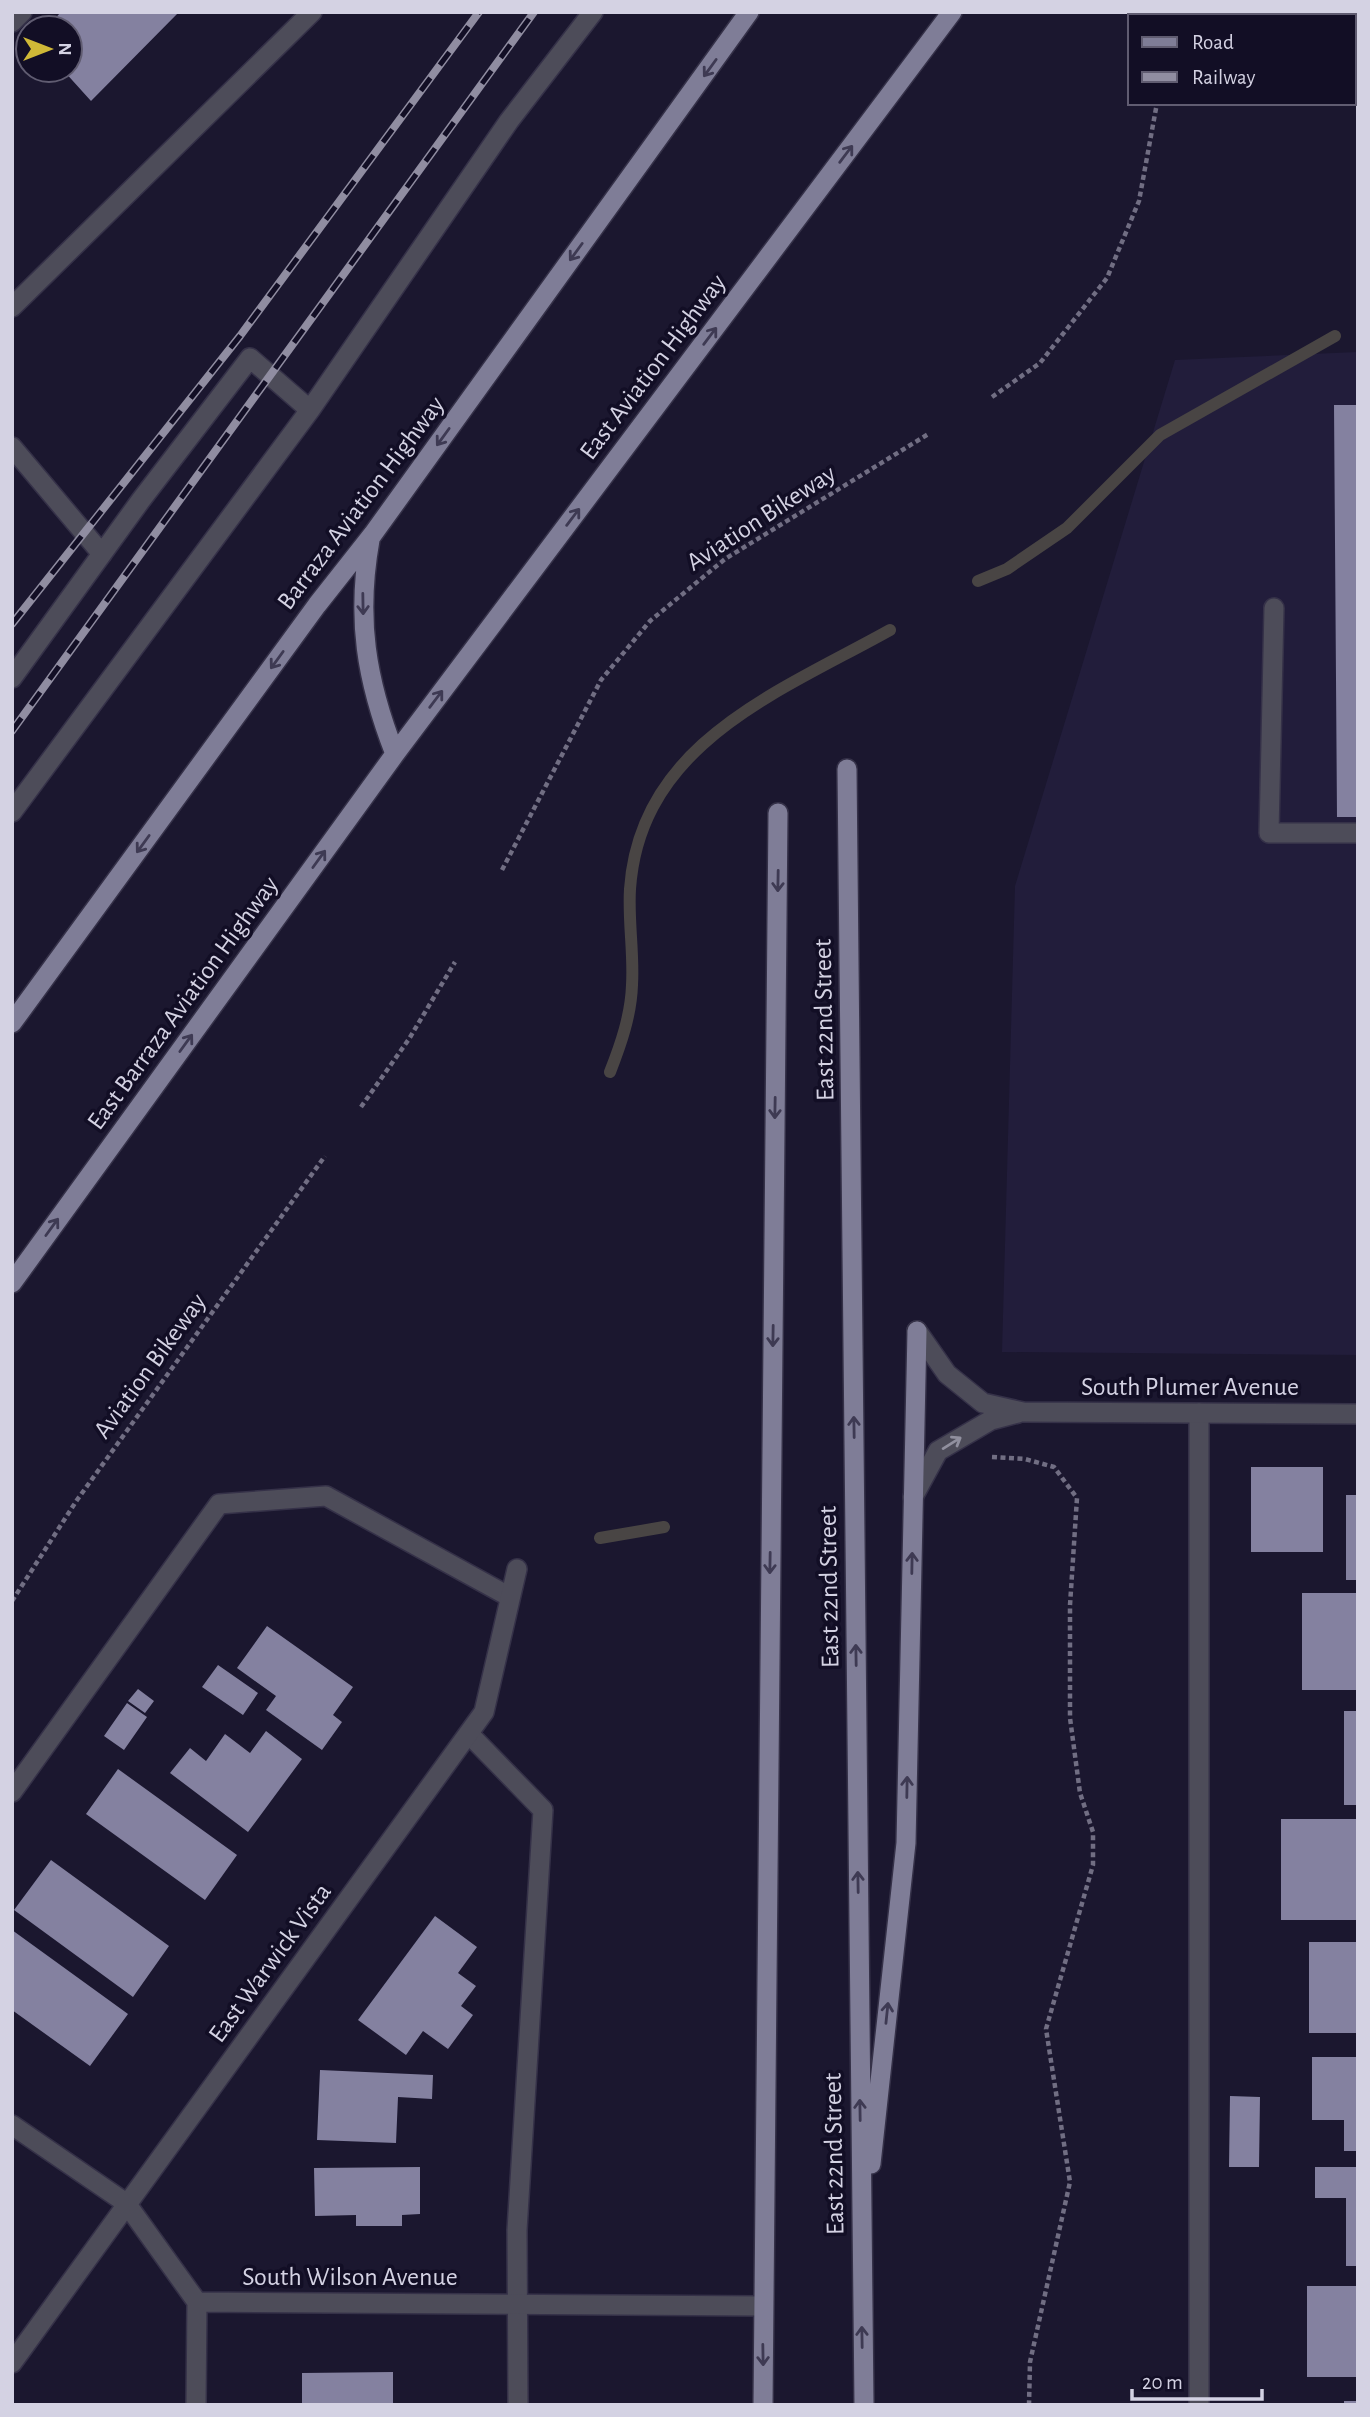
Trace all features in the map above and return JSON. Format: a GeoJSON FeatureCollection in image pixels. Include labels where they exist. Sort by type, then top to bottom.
{"type":"FeatureCollection","features":[{"type":"Feature","properties":{"kind":"main road","name":"Barraza Aviation Highway"},"geometry":{"type":"LineString","coordinates":[[12,1023],[317,605],[371,537],[750,12]]}},
{"type":"Feature","properties":{"kind":"main road","name":"East Aviation Highway"},"geometry":{"type":"LineString","coordinates":[[395,754],[952,12]]}},
{"type":"Feature","properties":{"kind":"main road"},"geometry":{"type":"LineString","coordinates":[[371,537],[363,582],[364,646],[376,705],[395,754]]}},
{"type":"Feature","properties":{"kind":"main road","name":"East Barraza Aviation Highway"},"geometry":{"type":"LineString","coordinates":[[12,1283],[395,754]]}},
{"type":"Feature","properties":{"kind":"main road","name":"East 22nd Street"},"geometry":{"type":"LineString","coordinates":[[847,769],[863,2405]]}},
{"type":"Feature","properties":{"kind":"main road","name":"East 22nd Street"},"geometry":{"type":"LineString","coordinates":[[763,2405],[778,813]]}},
{"type":"Feature","properties":{"kind":"main road"},"geometry":{"type":"LineString","coordinates":[[861,2252],[906,1843],[917,1331]]}},
{"type":"Feature","properties":{"kind":"street"},"geometry":{"type":"LineString","coordinates":[[12,22],[22,12]]}},
{"type":"Feature","properties":{"kind":"street"},"geometry":{"type":"LineString","coordinates":[[12,307],[312,12]]}},
{"type":"Feature","properties":{"kind":"street"},"geometry":{"type":"LineString","coordinates":[[12,812],[310,410],[509,121],[593,12]]}},
{"type":"Feature","properties":{"kind":"street"},"geometry":{"type":"LineString","coordinates":[[12,678],[250,358],[310,410]]}},
{"type":"Feature","properties":{"kind":"street"},"geometry":{"type":"LineString","coordinates":[[12,447],[102,554]]}},
{"type":"Feature","properties":{"kind":"street"},"geometry":{"type":"LineString","coordinates":[[1275,608],[1269,833],[1358,833]]}},
{"type":"Feature","properties":{"kind":"street","name":"South Plumer Avenue"},"geometry":{"type":"LineString","coordinates":[[917,1331],[947,1374],[983,1403],[1023,1412],[1358,1414]]}},
{"type":"Feature","properties":{"kind":"street","name":"South Plumer Avenue"},"geometry":{"type":"LineString","coordinates":[[913,1497],[938,1451],[991,1420],[1023,1412]]}},
{"type":"Feature","properties":{"kind":"street"},"geometry":{"type":"LineString","coordinates":[[1199,1413],[1199,2405]]}},
{"type":"Feature","properties":{"kind":"street"},"geometry":{"type":"LineString","coordinates":[[12,1791],[219,1504],[326,1496],[510,1597]]}},
{"type":"Feature","properties":{"kind":"street","name":"East Warwick Vista"},"geometry":{"type":"LineString","coordinates":[[12,2363],[484,1712],[517,1569]]}},
{"type":"Feature","properties":{"kind":"street"},"geometry":{"type":"LineString","coordinates":[[469,1734],[543,1810],[517,2230],[518,2405]]}},
{"type":"Feature","properties":{"kind":"street"},"geometry":{"type":"LineString","coordinates":[[12,2126],[126,2203],[197,2302],[196,2405]]}},
{"type":"Feature","properties":{"kind":"street","name":"South Wilson Avenue"},"geometry":{"type":"LineString","coordinates":[[197,2302],[762,2306]]}},
{"type":"Feature","properties":{"kind":"path"},"geometry":{"type":"LineString","coordinates":[[992,397],[1040,363],[1107,278],[1139,201],[1157,105]]}},
{"type":"Feature","properties":{"kind":"path","name":"Aviation Bikeway"},"geometry":{"type":"LineString","coordinates":[[502,870],[601,680],[650,621],[725,559],[930,433]]}},
{"type":"Feature","properties":{"kind":"path"},"geometry":{"type":"LineString","coordinates":[[361,1107],[409,1039],[455,962]]}},
{"type":"Feature","properties":{"kind":"path","name":"Aviation Bikeway"},"geometry":{"type":"LineString","coordinates":[[12,1601],[77,1500],[325,1156]]}},
{"type":"Feature","properties":{"kind":"path"},"geometry":{"type":"LineString","coordinates":[[989,1457],[1025,1459],[1055,1467],[1077,1498],[1070,1605],[1070,1718],[1080,1793],[1093,1832],[1093,1865],[1046,2029],[1070,2182],[1030,2362],[1029,2405]]}},
{"type":"Feature","properties":{"kind":"shaded area"},"geometry":{"type":"Polygon","coordinates":[[[1358,352],[1358,1355],[1002,1352],[1015,886],[1175,360],[1358,352]]]}},
{"type":"Feature","properties":{"kind":"building"},"geometry":{"type":"Polygon","coordinates":[[[179,12],[91,101],[76,84],[84,84],[84,14],[59,14],[179,12]]]}},
{"type":"Feature","properties":{"kind":"building"},"geometry":{"type":"Polygon","coordinates":[[[1334,405],[1358,405],[1358,817],[1337,817],[1334,405]]]}},
{"type":"Feature","properties":{"kind":"building"},"geometry":{"type":"Polygon","coordinates":[[[1251,1467],[1323,1467],[1323,1552],[1251,1552],[1251,1467]]]}},
{"type":"Feature","properties":{"kind":"building"},"geometry":{"type":"Polygon","coordinates":[[[1346,1495],[1358,1495],[1358,1580],[1346,1580],[1346,1495]]]}},
{"type":"Feature","properties":{"kind":"building"},"geometry":{"type":"Polygon","coordinates":[[[1302,1593],[1358,1593],[1358,1690],[1302,1690],[1302,1593]]]}},
{"type":"Feature","properties":{"kind":"building"},"geometry":{"type":"Polygon","coordinates":[[[267,1626],[353,1687],[333,1715],[342,1722],[322,1750],[266,1710],[276,1696],[237,1668],[267,1626]]]}},
{"type":"Feature","properties":{"kind":"building"},"geometry":{"type":"Polygon","coordinates":[[[218,1665],[258,1693],[243,1715],[202,1687],[218,1665]]]}},
{"type":"Feature","properties":{"kind":"building"},"geometry":{"type":"Polygon","coordinates":[[[138,1689],[154,1701],[145,1713],[128,1701],[138,1689]]]}},
{"type":"Feature","properties":{"kind":"building"},"geometry":{"type":"Polygon","coordinates":[[[127,1703],[147,1717],[124,1750],[104,1736],[127,1703]]]}},
{"type":"Feature","properties":{"kind":"building"},"geometry":{"type":"Polygon","coordinates":[[[1344,1711],[1358,1711],[1358,1805],[1344,1805],[1344,1711]]]}},
{"type":"Feature","properties":{"kind":"building"},"geometry":{"type":"Polygon","coordinates":[[[266,1731],[302,1759],[248,1832],[170,1773],[190,1748],[206,1761],[225,1734],[250,1753],[266,1731]]]}},
{"type":"Feature","properties":{"kind":"building"},"geometry":{"type":"Polygon","coordinates":[[[118,1769],[237,1855],[205,1900],[86,1814],[118,1769]]]}},
{"type":"Feature","properties":{"kind":"building"},"geometry":{"type":"Polygon","coordinates":[[[1281,1819],[1358,1819],[1358,1920],[1281,1920],[1281,1819]]]}},
{"type":"Feature","properties":{"kind":"building"},"geometry":{"type":"Polygon","coordinates":[[[51,1860],[169,1946],[133,1997],[14,1910],[51,1860]]]}},
{"type":"Feature","properties":{"kind":"building"},"geometry":{"type":"Polygon","coordinates":[[[435,1916],[477,1947],[458,1973],[476,1986],[461,2006],[473,2015],[448,2049],[423,2031],[406,2055],[358,2020],[435,1916]]]}},
{"type":"Feature","properties":{"kind":"building"},"geometry":{"type":"Polygon","coordinates":[[[12,1930],[128,2014],[90,2066],[12,2010],[12,1930]]]}},
{"type":"Feature","properties":{"kind":"building"},"geometry":{"type":"Polygon","coordinates":[[[1309,1942],[1358,1942],[1358,2033],[1309,2033],[1309,1942]]]}},
{"type":"Feature","properties":{"kind":"building"},"geometry":{"type":"Polygon","coordinates":[[[1312,2057],[1358,2057],[1358,2151],[1344,2151],[1344,2120],[1312,2120],[1312,2057]]]}},
{"type":"Feature","properties":{"kind":"building"},"geometry":{"type":"Polygon","coordinates":[[[320,2070],[433,2075],[432,2099],[398,2097],[396,2143],[317,2140],[320,2070]]]}},
{"type":"Feature","properties":{"kind":"building"},"geometry":{"type":"Polygon","coordinates":[[[1230,2096],[1260,2097],[1259,2167],[1229,2167],[1230,2096]]]}},
{"type":"Feature","properties":{"kind":"building"},"geometry":{"type":"Polygon","coordinates":[[[420,2167],[420,2214],[402,2215],[402,2226],[356,2226],[356,2215],[315,2216],[314,2168],[420,2167]]]}},
{"type":"Feature","properties":{"kind":"building"},"geometry":{"type":"Polygon","coordinates":[[[1315,2167],[1358,2167],[1358,2266],[1346,2266],[1346,2198],[1315,2198],[1315,2167]]]}},
{"type":"Feature","properties":{"kind":"building"},"geometry":{"type":"Polygon","coordinates":[[[1307,2286],[1358,2286],[1358,2377],[1307,2377],[1307,2286]]]}},
{"type":"Feature","properties":{"kind":"building"},"geometry":{"type":"Polygon","coordinates":[[[393,2372],[393,2405],[302,2405],[302,2373],[393,2372]]]}},
{"type":"Feature","properties":{"kind":"building"},"geometry":{"type":"Polygon","coordinates":[[[1344,2401],[1358,2401],[1358,2405],[1344,2405],[1344,2401]]]}},
{"type":"Feature","properties":{"kind":"waterway"},"geometry":{"type":"LineString","coordinates":[[978,581],[1007,569],[1067,528],[1160,435],[1335,336]]}},
{"type":"Feature","properties":{"kind":"waterway"},"geometry":{"type":"LineString","coordinates":[[610,1072],[630,1007],[630,889],[639,838],[659,796],[687,759],[722,728],[804,676],[890,630]]}},
{"type":"Feature","properties":{"kind":"waterway"},"geometry":{"type":"LineString","coordinates":[[600,1538],[664,1527]]}},
{"type":"Feature","properties":{"kind":"railway"},"geometry":{"type":"LineString","coordinates":[[12,624],[240,336],[479,12]]}},
{"type":"Feature","properties":{"kind":"railway"},"geometry":{"type":"LineString","coordinates":[[12,731],[534,12]]}}]}
